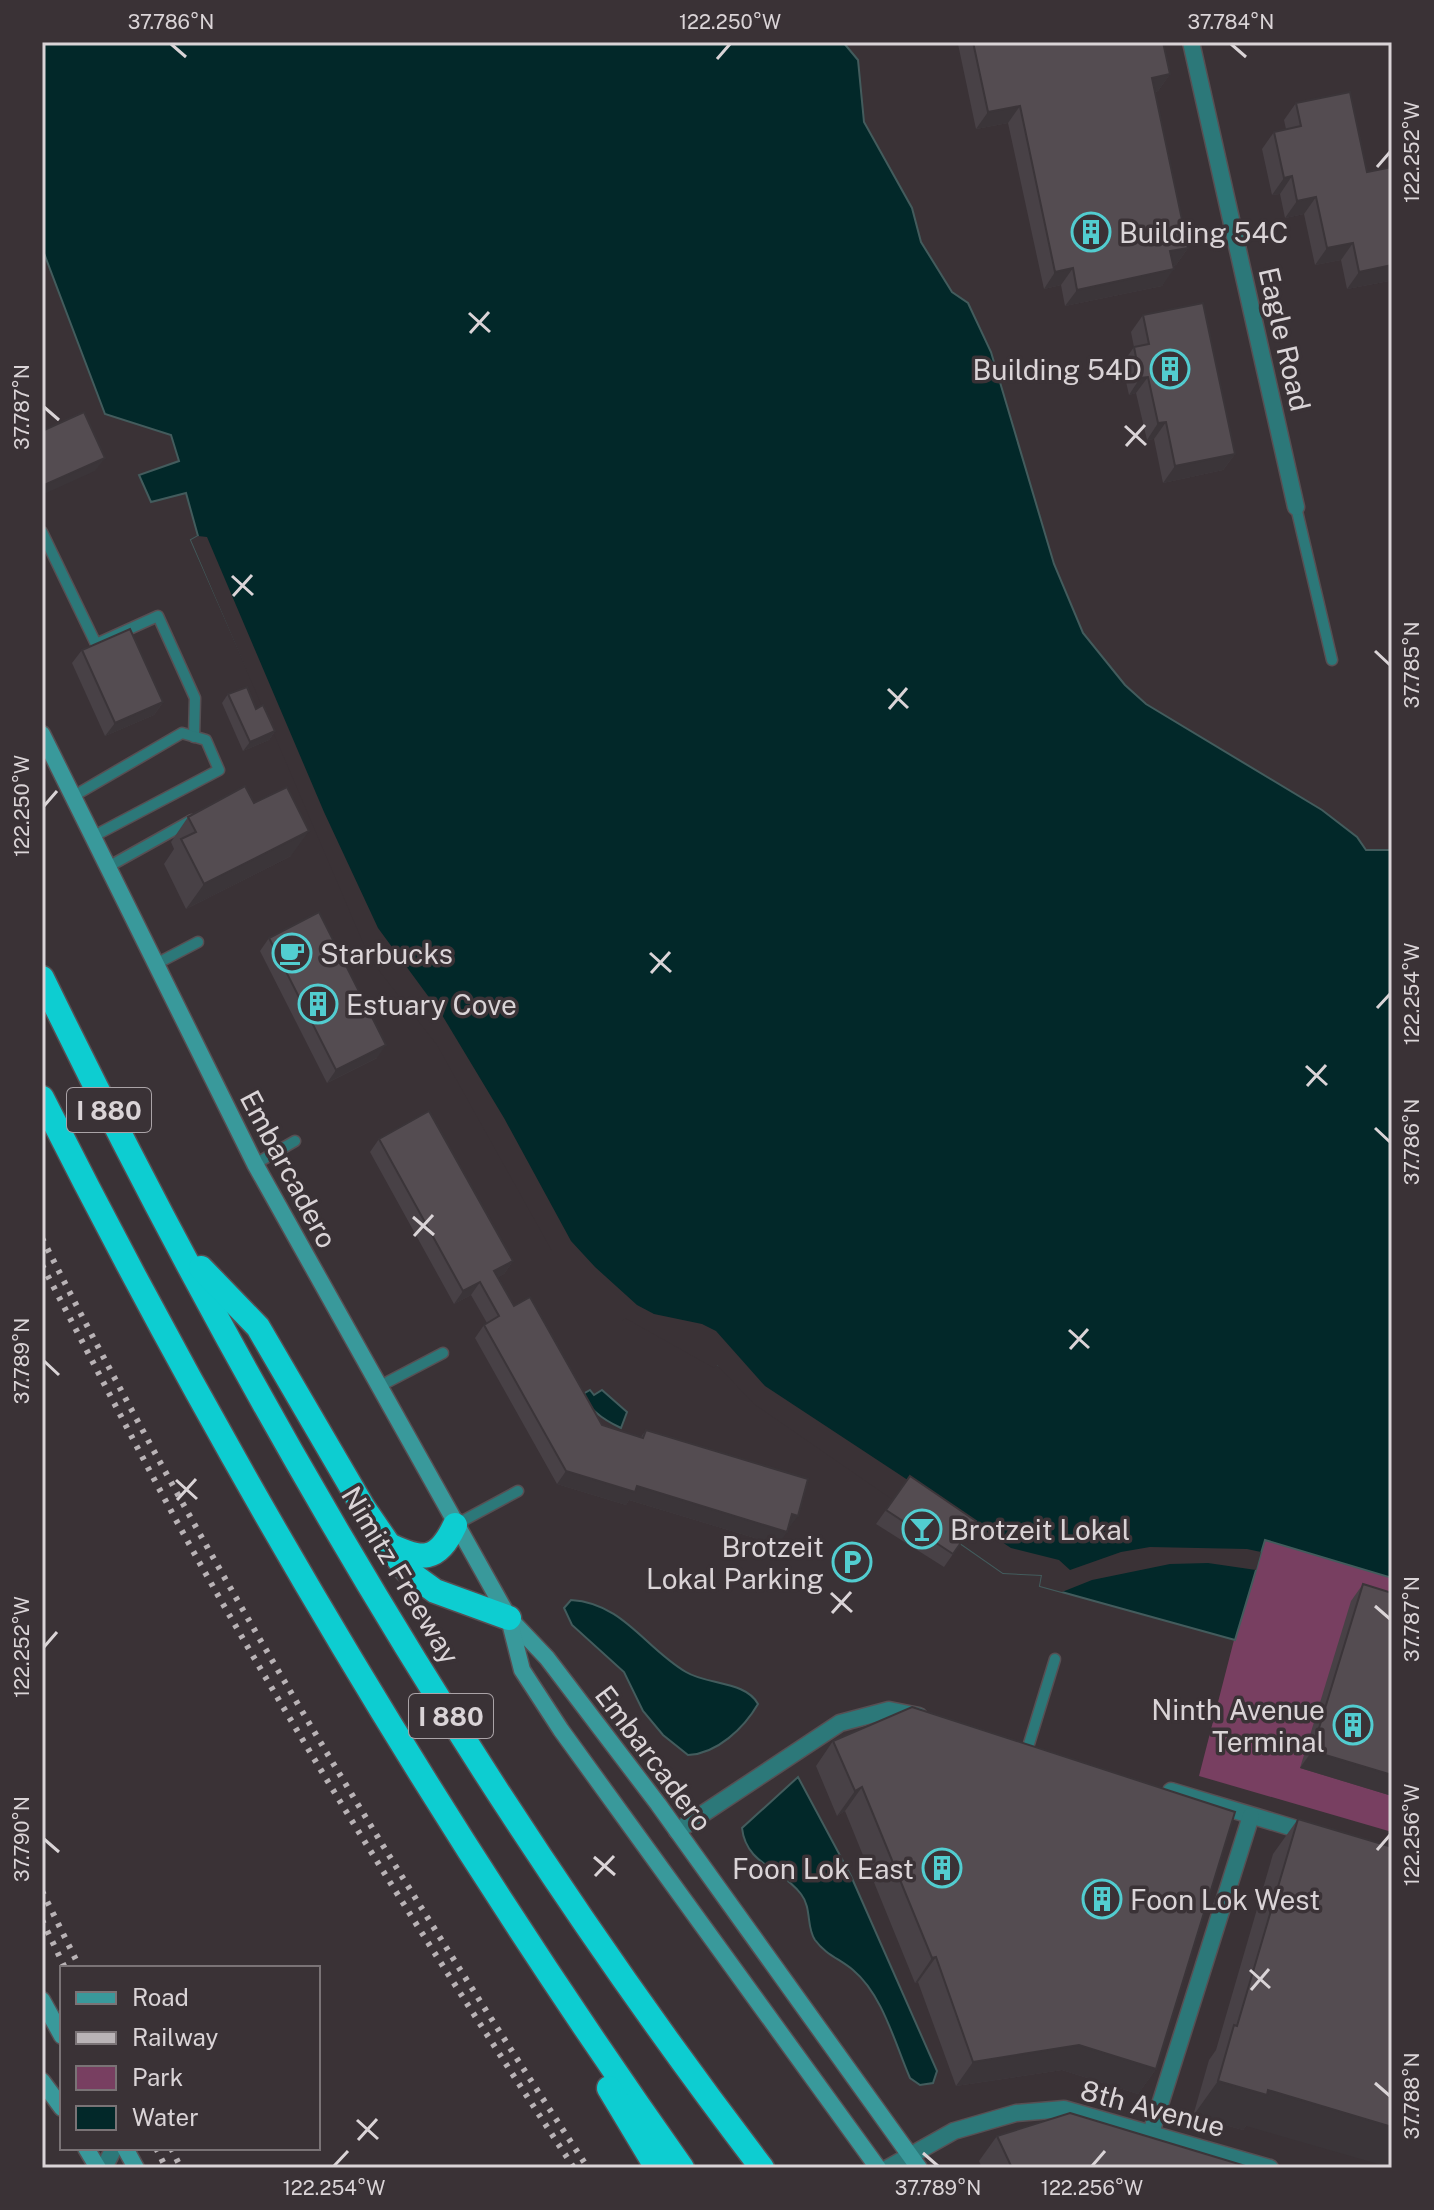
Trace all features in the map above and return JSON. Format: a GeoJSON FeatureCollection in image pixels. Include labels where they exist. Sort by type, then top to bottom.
{"type":"FeatureCollection","features":[{"type":"Feature","properties":{"kind":"highway","name":"Nimitz Freeway"},"geometry":{"type":"LineString","coordinates":[[42,978],[176,1241],[335,1525],[485,1770],[685,2069],[762,2168]]}},
{"type":"Feature","properties":{"kind":"highway","name":"I 880"},"geometry":{"type":"LineString","coordinates":[[42,1098],[154,1314],[246,1481],[400,1743],[526,1939],[682,2168]]}},
{"type":"Feature","properties":{"kind":"highway"},"geometry":{"type":"LineString","coordinates":[[176,1241],[258,1327],[385,1542],[406,1570],[435,1591],[509,1618]]}},
{"type":"Feature","properties":{"kind":"highway"},"geometry":{"type":"LineString","coordinates":[[385,1542],[414,1557],[426,1557],[438,1552],[455,1525]]}},
{"type":"Feature","properties":{"kind":"highway"},"geometry":{"type":"LineString","coordinates":[[526,1939],[657,2168]]}},
{"type":"Feature","properties":{"kind":"main road","name":"Embarcadero"},"geometry":{"type":"LineString","coordinates":[[42,734],[255,1164],[509,1618],[547,1658],[677,1831],[919,2168]]}},
{"type":"Feature","properties":{"kind":"main road","name":"Embarcadero"},"geometry":{"type":"LineString","coordinates":[[509,1618],[522,1670],[561,1730],[878,2168]]}},
{"type":"Feature","properties":{"kind":"main road"},"geometry":{"type":"LineString","coordinates":[[42,2000],[60,2032]]}},
{"type":"Feature","properties":{"kind":"main road"},"geometry":{"type":"LineString","coordinates":[[42,2081],[60,2105]]}},
{"type":"Feature","properties":{"kind":"main road"},"geometry":{"type":"LineString","coordinates":[[87,2150],[98,2168]]}},
{"type":"Feature","properties":{"kind":"main road"},"geometry":{"type":"LineString","coordinates":[[126,2150],[136,2168]]}},
{"type":"Feature","properties":{"kind":"street","name":"Eagle Road"},"geometry":{"type":"LineString","coordinates":[[1191,42],[1296,507]]}},
{"type":"Feature","properties":{"kind":"street"},"geometry":{"type":"LineString","coordinates":[[677,1831],[840,1723],[889,1710],[930,1718]]}},
{"type":"Feature","properties":{"kind":"street"},"geometry":{"type":"LineString","coordinates":[[1147,1784],[1326,1838]]}},
{"type":"Feature","properties":{"kind":"street"},"geometry":{"type":"LineString","coordinates":[[1151,2133],[1251,1816]]}},
{"type":"Feature","properties":{"kind":"street","name":"8th Avenue"},"geometry":{"type":"LineString","coordinates":[[888,2168],[954,2131],[1016,2113],[1064,2109],[1270,2168]]}},
{"type":"Feature","properties":{"kind":"street"},"geometry":{"type":"LineString","coordinates":[[104,2168],[113,2150]]}},
{"type":"Feature","properties":{"kind":"lane"},"geometry":{"type":"LineString","coordinates":[[1296,507],[1332,660]]}},
{"type":"Feature","properties":{"kind":"lane"},"geometry":{"type":"LineString","coordinates":[[42,532],[96,644],[158,616],[195,698],[194,737]]}},
{"type":"Feature","properties":{"kind":"lane"},"geometry":{"type":"LineString","coordinates":[[72,797],[182,733],[206,740],[219,770],[92,837]]}},
{"type":"Feature","properties":{"kind":"lane"},"geometry":{"type":"LineString","coordinates":[[106,868],[207,813]]}},
{"type":"Feature","properties":{"kind":"lane"},"geometry":{"type":"LineString","coordinates":[[154,965],[198,942]]}},
{"type":"Feature","properties":{"kind":"lane"},"geometry":{"type":"LineString","coordinates":[[255,1164],[295,1141]]}},
{"type":"Feature","properties":{"kind":"lane"},"geometry":{"type":"LineString","coordinates":[[378,1387],[443,1353]]}},
{"type":"Feature","properties":{"kind":"lane"},"geometry":{"type":"LineString","coordinates":[[455,1525],[518,1491]]}},
{"type":"Feature","properties":{"kind":"lane"},"geometry":{"type":"LineString","coordinates":[[1028,1748],[1055,1659]]}},
{"type":"Feature","properties":{"kind":"green space"},"geometry":{"type":"Polygon","coordinates":[[[1265,1540],[1392,1578],[1392,1832],[1199,1776],[1234,1640],[1075,1596],[1265,1540]]]}},
{"type":"Feature","properties":{"kind":"water"},"geometry":{"type":"Polygon","coordinates":[[[42,42],[843,42],[858,60],[864,122],[912,208],[921,242],[952,292],[968,303],[991,352],[1054,564],[1083,633],[1125,685],[1146,704],[1322,810],[1357,837],[1366,850],[1392,850],[1392,1578],[1265,1540],[1235,1640],[1040,1586],[1042,1575],[1003,1573],[761,1405],[723,1368],[597,1288],[327,849],[191,540],[198,536],[186,493],[151,502],[139,475],[179,461],[171,435],[105,414],[42,248],[42,42]]]}},
{"type":"Feature","properties":{"kind":"water"},"geometry":{"type":"Polygon","coordinates":[[[590,1390],[594,1395],[602,1390],[627,1412],[621,1428],[593,1410],[583,1394],[590,1390]]]}},
{"type":"Feature","properties":{"kind":"water"},"geometry":{"type":"Polygon","coordinates":[[[571,1600],[605,1609],[686,1672],[745,1691],[758,1704],[729,1738],[709,1750],[688,1755],[663,1735],[643,1711],[624,1672],[572,1625],[564,1608],[571,1600]]]}},
{"type":"Feature","properties":{"kind":"water"},"geometry":{"type":"Polygon","coordinates":[[[798,1777],[851,1876],[937,2071],[933,2083],[920,2085],[910,2078],[880,2006],[863,1980],[819,1945],[812,1935],[807,1905],[801,1894],[757,1858],[745,1840],[742,1828],[798,1777]]]}},
{"type":"Feature","properties":{"kind":"pier"},"geometry":{"type":"Polygon","coordinates":[[[198,536],[207,537],[324,812],[378,928],[442,1015],[504,1118],[571,1241],[595,1267],[637,1305],[654,1314],[702,1324],[716,1331],[765,1386],[1011,1548],[1059,1560],[1070,1570],[1121,1552],[1150,1547],[1247,1549],[1261,1552],[1256,1570],[1208,1563],[1170,1564],[1092,1580],[1062,1592],[1040,1586],[1042,1575],[1003,1573],[960,1543],[900,1489],[893,1500],[754,1404],[717,1365],[714,1368],[625,1318],[622,1321],[552,1251],[437,1045],[370,959],[191,540],[198,536]]]}},
{"type":"Feature","properties":{"kind":"building"},"geometry":{"type":"Polygon","coordinates":[[[973,42],[1163,42],[1170,74],[1152,78],[1188,248],[1170,251],[1174,269],[1077,290],[1073,268],[1055,272],[1020,106],[988,112],[973,42]]]}},
{"type":"Feature","properties":{"kind":"building"},"geometry":{"type":"Polygon","coordinates":[[[1350,92],[1367,172],[1392,167],[1392,265],[1359,272],[1353,243],[1327,248],[1316,197],[1297,201],[1292,176],[1284,178],[1274,132],[1301,126],[1296,103],[1350,92]]]}},
{"type":"Feature","properties":{"kind":"building","name":"Building 54D"},"geometry":{"type":"Polygon","coordinates":[[[1203,303],[1235,454],[1175,466],[1166,422],[1158,423],[1148,377],[1140,378],[1134,347],[1149,344],[1143,315],[1203,303]]]}},
{"type":"Feature","properties":{"kind":"building"},"geometry":{"type":"Polygon","coordinates":[[[84,412],[105,458],[42,486],[42,431],[84,412]]]}},
{"type":"Feature","properties":{"kind":"building"},"geometry":{"type":"Polygon","coordinates":[[[130,629],[163,702],[115,723],[82,650],[130,629]]]}},
{"type":"Feature","properties":{"kind":"building"},"geometry":{"type":"Polygon","coordinates":[[[247,687],[256,709],[263,705],[275,731],[250,742],[228,694],[247,687]]]}},
{"type":"Feature","properties":{"kind":"building"},"geometry":{"type":"Polygon","coordinates":[[[245,786],[254,803],[287,787],[309,831],[204,884],[181,839],[196,832],[188,817],[245,786]]]}},
{"type":"Feature","properties":{"kind":"building","name":"Estuary Cove"},"geometry":{"type":"Polygon","coordinates":[[[319,912],[386,1045],[336,1070],[269,938],[319,912]]]}},
{"type":"Feature","properties":{"kind":"building"},"geometry":{"type":"Polygon","coordinates":[[[429,1111],[513,1261],[494,1271],[514,1306],[530,1297],[602,1425],[643,1438],[646,1430],[808,1479],[798,1516],[792,1514],[787,1532],[637,1486],[635,1492],[566,1471],[484,1325],[499,1316],[480,1282],[463,1291],[379,1139],[429,1111]]]}},
{"type":"Feature","properties":{"kind":"building","name":"Brotzeit Lokal"},"geometry":{"type":"Polygon","coordinates":[[[910,1476],[976,1521],[953,1554],[886,1510],[910,1476]]]}},
{"type":"Feature","properties":{"kind":"building","name":"Ninth Avenue Terminal"},"geometry":{"type":"Polygon","coordinates":[[[1363,1584],[1392,1593],[1392,1775],[1312,1751],[1363,1584]]]}},
{"type":"Feature","properties":{"kind":"building"},"geometry":{"type":"Polygon","coordinates":[[[912,1707],[1235,1812],[1156,2069],[1079,2045],[973,2062],[936,1957],[932,1958],[862,1787],[855,1791],[833,1741],[912,1707]]]}},
{"type":"Feature","properties":{"kind":"building"},"geometry":{"type":"Polygon","coordinates":[[[1298,1819],[1392,1847],[1392,2127],[1268,2090],[1267,2095],[1218,2081],[1298,1819]]]}},
{"type":"Feature","properties":{"kind":"building"},"geometry":{"type":"Polygon","coordinates":[[[1070,2113],[1252,2168],[1012,2168],[997,2136],[1070,2113]]]}},
{"type":"Feature","properties":{"kind":"railway"},"geometry":{"type":"LineString","coordinates":[[42,1238],[168,1477],[302,1711],[442,1941],[588,2168]]}},
{"type":"Feature","properties":{"kind":"railway"},"geometry":{"type":"LineString","coordinates":[[42,1265],[242,1638],[428,1943],[574,2168]]}},
{"type":"Feature","properties":{"kind":"railway"},"geometry":{"type":"LineString","coordinates":[[42,1891],[79,1966]]}},
{"type":"Feature","properties":{"kind":"railway"},"geometry":{"type":"LineString","coordinates":[[42,1920],[64,1966]]}},
{"type":"Feature","properties":{"kind":"railway"},"geometry":{"type":"LineString","coordinates":[[157,2150],[166,2168]]}},
{"type":"Feature","properties":{"kind":"railway"},"geometry":{"type":"LineString","coordinates":[[172,2150],[181,2168]]}},
{"type":"Feature","properties":{"kind":"place","name":"Building 54C"},"geometry":{"type":"Point","coordinates":[1091,232]}},
{"type":"Feature","properties":{"kind":"place","name":"Building 54D"},"geometry":{"type":"Point","coordinates":[1170,369]}},
{"type":"Feature","properties":{"kind":"place","name":"Starbucks"},"geometry":{"type":"Point","coordinates":[292,953]}},
{"type":"Feature","properties":{"kind":"place","name":"Estuary Cove"},"geometry":{"type":"Point","coordinates":[318,1004]}},
{"type":"Feature","properties":{"kind":"place","name":"Brotzeit Lokal"},"geometry":{"type":"Point","coordinates":[922,1529]}},
{"type":"Feature","properties":{"kind":"place","name":"Brotzeit Lokal Parking"},"geometry":{"type":"Point","coordinates":[852,1562]}},
{"type":"Feature","properties":{"kind":"place","name":"Ninth Avenue Terminal"},"geometry":{"type":"Point","coordinates":[1353,1725]}},
{"type":"Feature","properties":{"kind":"place","name":"Foon Lok East"},"geometry":{"type":"Point","coordinates":[942,1868]}},
{"type":"Feature","properties":{"kind":"place","name":"Foon Lok West"},"geometry":{"type":"Point","coordinates":[1102,1899]}}]}
